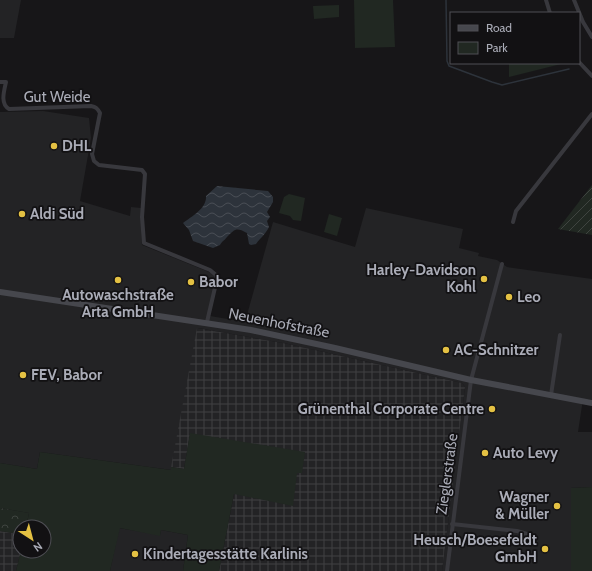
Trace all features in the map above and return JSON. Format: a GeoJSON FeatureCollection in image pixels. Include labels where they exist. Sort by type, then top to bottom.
{"type":"FeatureCollection","features":[{"type":"Feature","properties":{"kind":"street"},"geometry":{"type":"LineString","coordinates":[[546,0],[550,12]]}},
{"type":"Feature","properties":{"kind":"street"},"geometry":{"type":"LineString","coordinates":[[574,0],[579,12]]}},
{"type":"Feature","properties":{"kind":"street"},"geometry":{"type":"LineString","coordinates":[[580,15],[592,37]]}},
{"type":"Feature","properties":{"kind":"street"},"geometry":{"type":"LineString","coordinates":[[580,63],[592,76]]}},
{"type":"Feature","properties":{"kind":"street","name":"Gut Weide"},"geometry":{"type":"LineString","coordinates":[[0,82],[6,82],[3,102],[5,107],[8,109],[91,106],[98,109],[100,113],[92,154],[94,161],[99,165],[142,170],[145,174],[142,217],[144,243],[210,270],[216,275],[217,279],[207,322]]}},
{"type":"Feature","properties":{"kind":"street"},"geometry":{"type":"LineString","coordinates":[[513,222],[516,211],[592,114]]}},
{"type":"Feature","properties":{"kind":"street","name":"Zieglerstraße"},"geometry":{"type":"LineString","coordinates":[[447,571],[471,380],[502,264]]}},
{"type":"Feature","properties":{"kind":"street","name":"Neuenhofstraße"},"geometry":{"type":"LineString","coordinates":[[0,292],[207,322],[251,330],[327,346],[471,380],[592,403]]}},
{"type":"Feature","properties":{"kind":"street"},"geometry":{"type":"LineString","coordinates":[[550,395],[560,335]]}},
{"type":"Feature","properties":{"kind":"street"},"geometry":{"type":"LineString","coordinates":[[452,524],[517,531],[527,534]]}},
{"type":"Feature","properties":{"kind":"shaded area"},"geometry":{"type":"Polygon","coordinates":[[[0,0],[21,0],[14,38],[0,38],[0,0]]]}},
{"type":"Feature","properties":{"kind":"shaded area"},"geometry":{"type":"Polygon","coordinates":[[[43,111],[89,118],[91,138],[80,201],[130,216],[131,207],[141,208],[142,245],[219,276],[210,316],[245,322],[273,222],[355,247],[366,208],[463,229],[459,248],[479,253],[478,256],[497,260],[507,267],[592,279],[592,400],[583,399],[578,432],[592,432],[592,487],[571,488],[571,571],[442,571],[465,387],[462,383],[288,344],[198,328],[171,470],[40,452],[37,469],[0,463],[0,112],[43,111]]]}},
{"type":"Feature","properties":{"kind":"shaded area"},"geometry":{"type":"Polygon","coordinates":[[[197,328],[288,344],[462,383],[465,387],[442,571],[219,571],[234,494],[297,472],[302,473],[190,434],[184,469],[171,467],[197,328]]]}},
{"type":"Feature","properties":{"kind":"shaded area"},"geometry":{"type":"Polygon","coordinates":[[[119,528],[160,535],[161,530],[188,535],[183,571],[110,571],[119,528]]]}},
{"type":"Feature","properties":{"kind":"shaded area"},"geometry":{"type":"Polygon","coordinates":[[[0,531],[12,533],[12,559],[19,559],[16,571],[0,571],[0,531]]]}},
{"type":"Feature","properties":{"kind":"green space"},"geometry":{"type":"Polygon","coordinates":[[[354,0],[393,0],[395,47],[355,48],[354,0]]]}},
{"type":"Feature","properties":{"kind":"green space"},"geometry":{"type":"Polygon","coordinates":[[[339,5],[339,17],[314,19],[313,6],[339,5]]]}},
{"type":"Feature","properties":{"kind":"green space"},"geometry":{"type":"Polygon","coordinates":[[[509,64],[561,64],[509,77],[509,64]]]}},
{"type":"Feature","properties":{"kind":"green space"},"geometry":{"type":"Polygon","coordinates":[[[592,185],[592,235],[558,229],[592,185]]]}},
{"type":"Feature","properties":{"kind":"green space"},"geometry":{"type":"Polygon","coordinates":[[[289,194],[305,198],[301,221],[293,220],[290,216],[279,213],[284,197],[289,194]]]}},
{"type":"Feature","properties":{"kind":"green space"},"geometry":{"type":"Polygon","coordinates":[[[329,214],[342,218],[337,236],[324,232],[329,214]]]}},
{"type":"Feature","properties":{"kind":"green space"},"geometry":{"type":"Polygon","coordinates":[[[190,433],[305,452],[302,473],[297,473],[293,506],[234,494],[219,571],[183,571],[188,535],[161,530],[160,536],[120,528],[110,571],[16,571],[19,559],[52,559],[52,519],[28,519],[29,513],[0,508],[0,463],[37,469],[40,452],[171,470],[171,467],[184,469],[190,433]]]}},
{"type":"Feature","properties":{"kind":"green space"},"geometry":{"type":"Polygon","coordinates":[[[592,487],[592,571],[571,571],[571,488],[592,487]]]}},
{"type":"Feature","properties":{"kind":"green space"},"geometry":{"type":"Polygon","coordinates":[[[0,508],[29,513],[28,519],[12,519],[12,533],[0,531],[0,508]]]}},
{"type":"Feature","properties":{"kind":"water"},"geometry":{"type":"Polygon","coordinates":[[[217,186],[268,191],[273,197],[273,202],[267,212],[270,217],[267,221],[269,227],[256,244],[249,244],[247,233],[240,230],[232,232],[220,245],[213,248],[193,241],[189,230],[183,223],[202,208],[206,200],[206,196],[217,186]]]}},
{"type":"Feature","properties":{"kind":"waterway"},"geometry":{"type":"LineString","coordinates":[[446,0],[447,61],[449,66],[502,85],[569,69]]}},
{"type":"Feature","properties":{"kind":"place","name":"DHL"},"geometry":{"type":"Point","coordinates":[54,146]}},
{"type":"Feature","properties":{"kind":"place","name":"Aldi Süd"},"geometry":{"type":"Point","coordinates":[22,214]}},
{"type":"Feature","properties":{"kind":"place","name":"Harley-Davidson Kohl"},"geometry":{"type":"Point","coordinates":[484,279]}},
{"type":"Feature","properties":{"kind":"place","name":"Autowaschstraße Arta GmbH"},"geometry":{"type":"Point","coordinates":[118,280]}},
{"type":"Feature","properties":{"kind":"place","name":"Babor"},"geometry":{"type":"Point","coordinates":[191,282]}},
{"type":"Feature","properties":{"kind":"place","name":"Leo"},"geometry":{"type":"Point","coordinates":[509,297]}},
{"type":"Feature","properties":{"kind":"place","name":"AC-Schnitzer"},"geometry":{"type":"Point","coordinates":[446,350]}},
{"type":"Feature","properties":{"kind":"place","name":"FEV, Babor"},"geometry":{"type":"Point","coordinates":[23,375]}},
{"type":"Feature","properties":{"kind":"place","name":"Grünenthal Corporate Centre"},"geometry":{"type":"Point","coordinates":[492,409]}},
{"type":"Feature","properties":{"kind":"place","name":"Auto Levy"},"geometry":{"type":"Point","coordinates":[485,453]}},
{"type":"Feature","properties":{"kind":"place","name":"Wagner & Müller"},"geometry":{"type":"Point","coordinates":[557,506]}},
{"type":"Feature","properties":{"kind":"place","name":"Heusch/Boesefeldt GmbH"},"geometry":{"type":"Point","coordinates":[545,549]}},
{"type":"Feature","properties":{"kind":"place","name":"Kindertagesstätte Karlinis"},"geometry":{"type":"Point","coordinates":[135,554]}}]}
